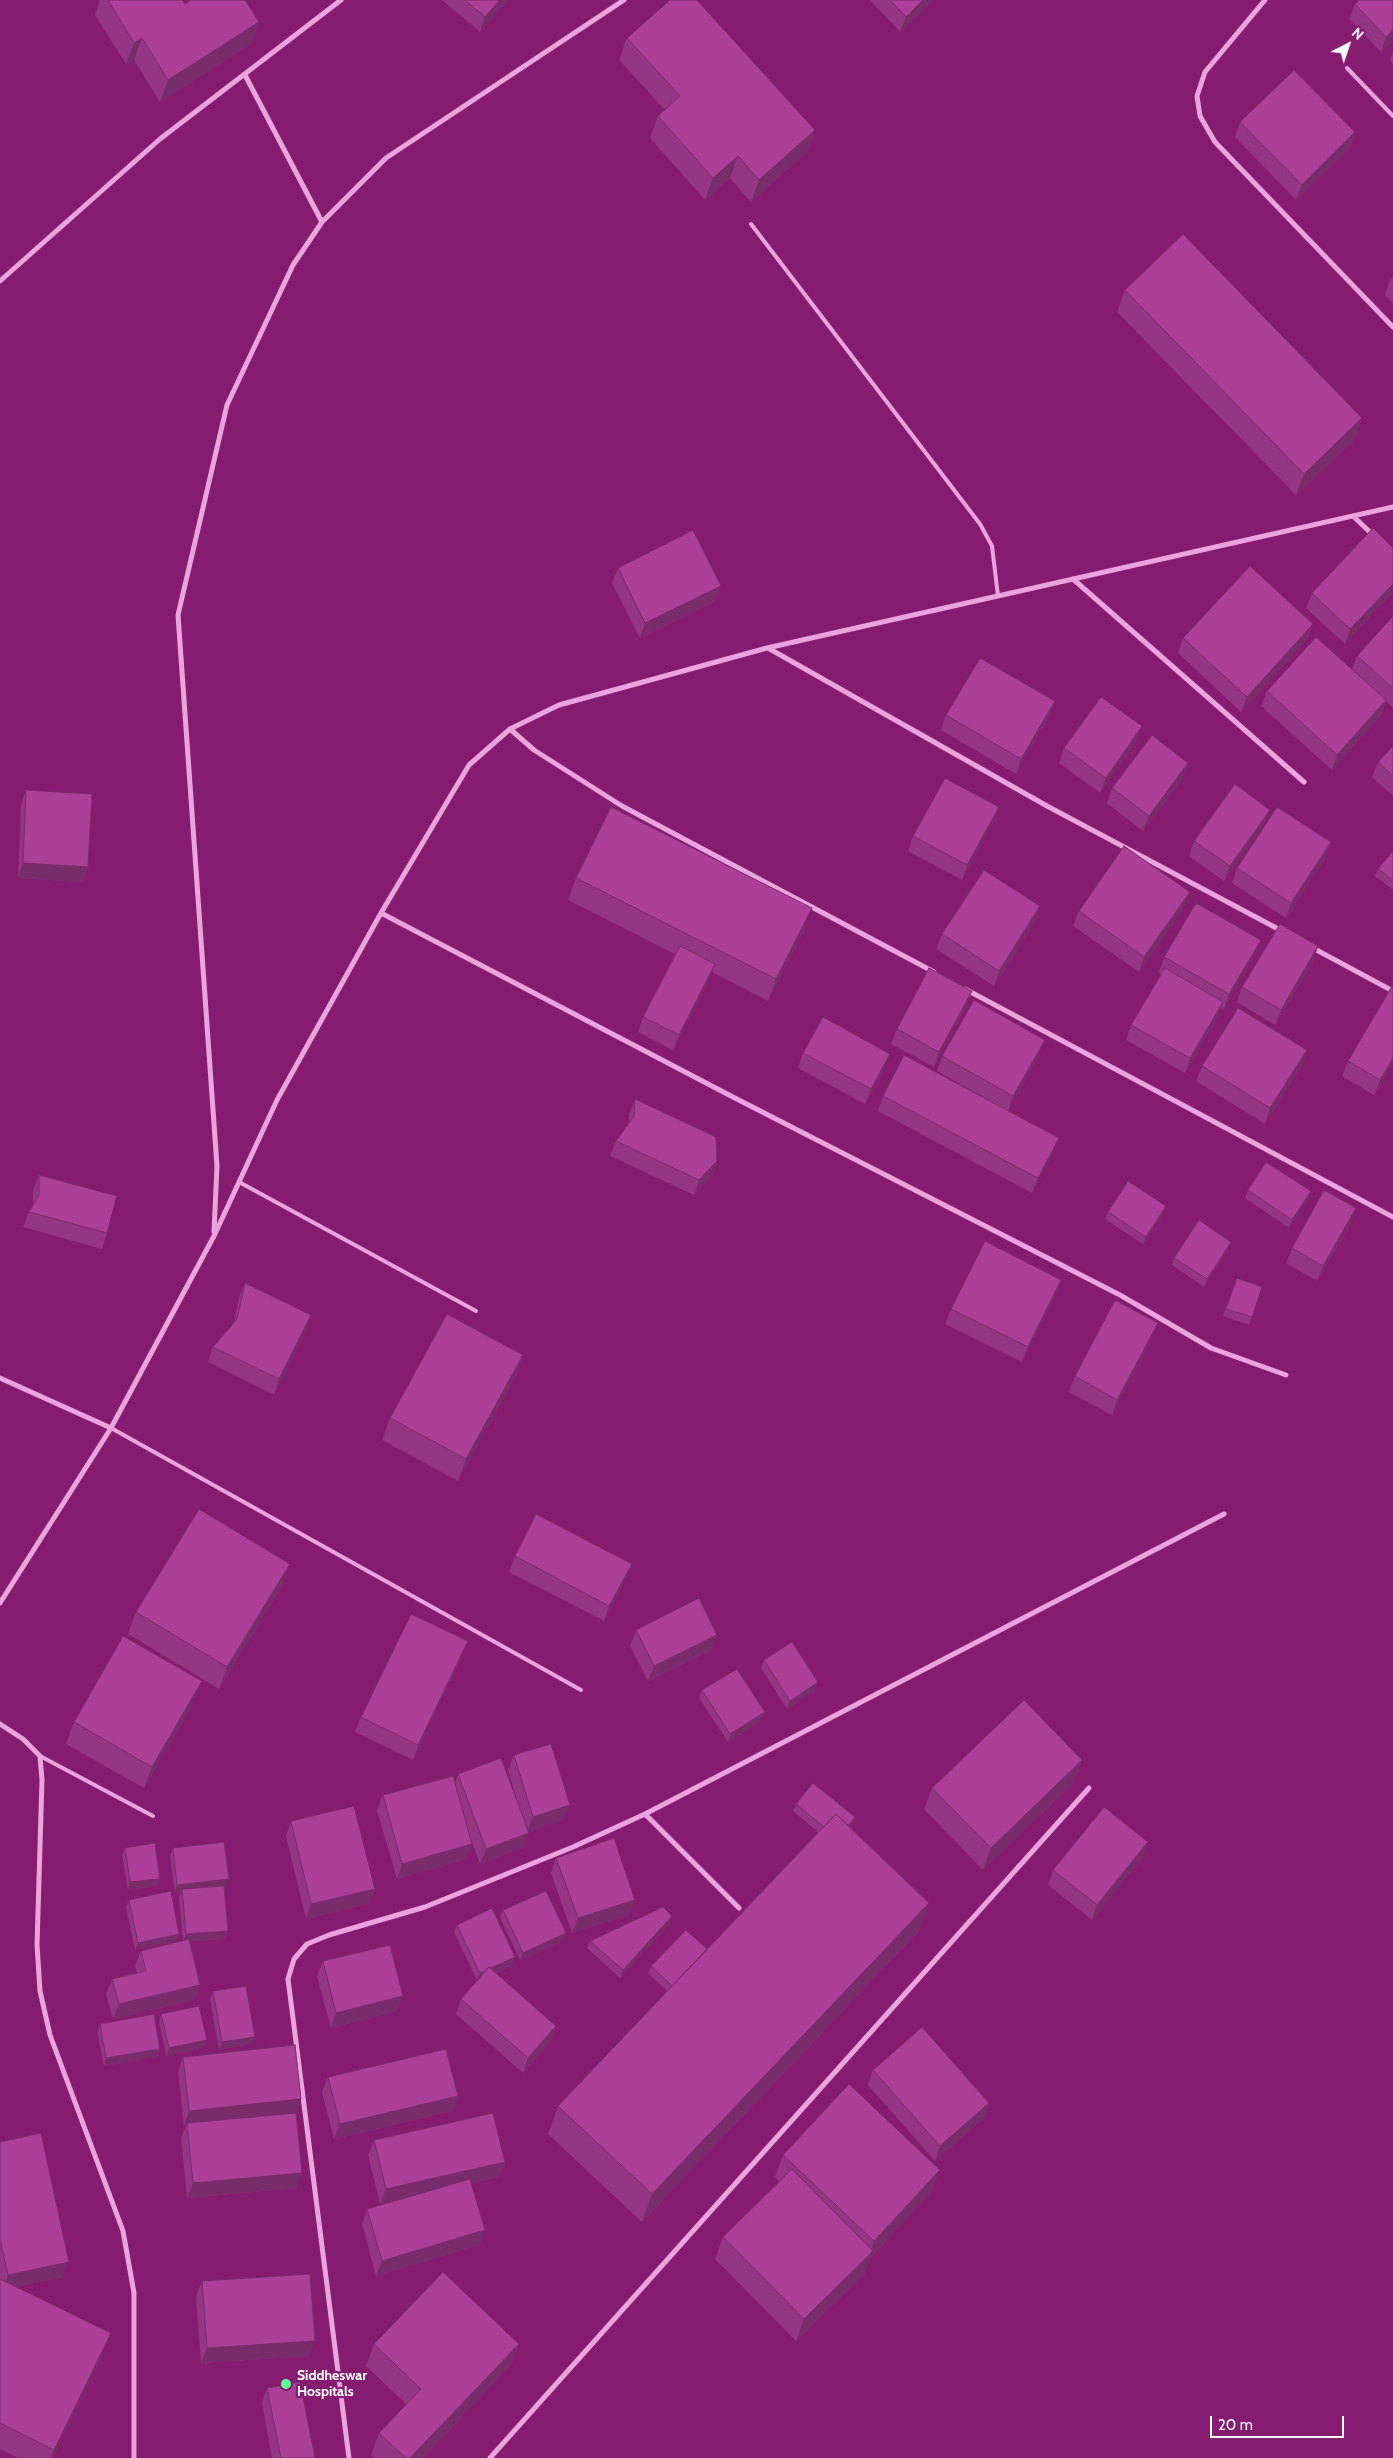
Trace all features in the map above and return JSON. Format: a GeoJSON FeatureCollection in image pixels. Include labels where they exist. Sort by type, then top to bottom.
{"type":"FeatureCollection","features":[{"type":"Feature","properties":{"kind":"street"},"geometry":{"type":"LineString","coordinates":[[0,281],[160,138],[341,0]]}},
{"type":"Feature","properties":{"kind":"street"},"geometry":{"type":"LineString","coordinates":[[214,1236],[216,1166],[178,615],[227,405],[293,265],[322,222],[386,158],[624,0]]}},
{"type":"Feature","properties":{"kind":"street"},"geometry":{"type":"LineString","coordinates":[[1265,0],[1205,72],[1197,96],[1200,116],[1215,142],[1393,327]]}},
{"type":"Feature","properties":{"kind":"street"},"geometry":{"type":"LineString","coordinates":[[245,75],[322,222]]}},
{"type":"Feature","properties":{"kind":"street"},"geometry":{"type":"LineString","coordinates":[[1,1599],[111,1428],[214,1236],[277,1100],[381,913],[469,765],[510,729],[559,705],[767,648],[1393,507]]}},
{"type":"Feature","properties":{"kind":"street"},"geometry":{"type":"LineString","coordinates":[[1353,516],[1380,542]]}},
{"type":"Feature","properties":{"kind":"street"},"geometry":{"type":"LineString","coordinates":[[1073,579],[1304,782]]}},
{"type":"Feature","properties":{"kind":"street"},"geometry":{"type":"LineString","coordinates":[[767,648],[1047,806],[1288,934]]}},
{"type":"Feature","properties":{"kind":"street"},"geometry":{"type":"LineString","coordinates":[[510,729],[534,750],[622,806],[938,974]]}},
{"type":"Feature","properties":{"kind":"street"},"geometry":{"type":"LineString","coordinates":[[381,913],[731,1096],[1086,1277],[1211,1348],[1286,1375]]}},
{"type":"Feature","properties":{"kind":"street"},"geometry":{"type":"LineString","coordinates":[[1304,943],[1393,991]]}},
{"type":"Feature","properties":{"kind":"street"},"geometry":{"type":"LineString","coordinates":[[955,984],[1393,1217]]}},
{"type":"Feature","properties":{"kind":"street"},"geometry":{"type":"LineString","coordinates":[[0,1378],[111,1428]]}},
{"type":"Feature","properties":{"kind":"street"},"geometry":{"type":"LineString","coordinates":[[349,2458],[288,1979],[294,1959],[307,1944],[329,1935],[425,1907],[573,1847],[645,1814],[1224,1514]]}},
{"type":"Feature","properties":{"kind":"street"},"geometry":{"type":"LineString","coordinates":[[0,1724],[23,1739],[40,1756],[42,1780],[37,1945],[40,1991],[50,2035],[123,2231],[134,2293],[134,2458]]}},
{"type":"Feature","properties":{"kind":"street"},"geometry":{"type":"LineString","coordinates":[[490,2458],[1089,1788]]}},
{"type":"Feature","properties":{"kind":"street"},"geometry":{"type":"LineString","coordinates":[[645,1814],[739,1908]]}},
{"type":"Feature","properties":{"kind":"lane"},"geometry":{"type":"LineString","coordinates":[[1347,68],[1393,116]]}},
{"type":"Feature","properties":{"kind":"lane"},"geometry":{"type":"LineString","coordinates":[[751,224],[980,524],[992,546],[998,596]]}},
{"type":"Feature","properties":{"kind":"lane"},"geometry":{"type":"LineString","coordinates":[[239,1182],[476,1311]]}},
{"type":"Feature","properties":{"kind":"lane"},"geometry":{"type":"LineString","coordinates":[[111,1428],[581,1690]]}},
{"type":"Feature","properties":{"kind":"lane"},"geometry":{"type":"LineString","coordinates":[[40,1756],[153,1816]]}},
{"type":"Feature","properties":{"kind":"building"},"geometry":{"type":"Polygon","coordinates":[[[108,0],[182,0],[185,4],[191,0],[245,0],[259,22],[168,80],[142,38],[134,43],[108,0]]]}},
{"type":"Feature","properties":{"kind":"building"},"geometry":{"type":"Polygon","coordinates":[[[465,0],[500,0],[485,17],[465,0]]]}},
{"type":"Feature","properties":{"kind":"building"},"geometry":{"type":"Polygon","coordinates":[[[670,0],[697,0],[815,130],[759,180],[738,156],[713,178],[658,116],[680,96],[627,38],[670,0]]]}},
{"type":"Feature","properties":{"kind":"building"},"geometry":{"type":"Polygon","coordinates":[[[890,0],[923,0],[906,17],[890,0]]]}},
{"type":"Feature","properties":{"kind":"building"},"geometry":{"type":"Polygon","coordinates":[[[1359,0],[1393,0],[1393,30],[1386,37],[1355,4],[1359,0]]]}},
{"type":"Feature","properties":{"kind":"building"},"geometry":{"type":"Polygon","coordinates":[[[1294,70],[1355,132],[1302,185],[1240,122],[1294,70]]]}},
{"type":"Feature","properties":{"kind":"building"},"geometry":{"type":"Polygon","coordinates":[[[1183,234],[1362,418],[1304,474],[1125,290],[1183,234]]]}},
{"type":"Feature","properties":{"kind":"building"},"geometry":{"type":"Polygon","coordinates":[[[1373,528],[1393,548],[1393,584],[1350,629],[1312,593],[1373,528]]]}},
{"type":"Feature","properties":{"kind":"building"},"geometry":{"type":"Polygon","coordinates":[[[693,530],[721,586],[645,623],[618,568],[693,530]]]}},
{"type":"Feature","properties":{"kind":"building"},"geometry":{"type":"Polygon","coordinates":[[[1250,566],[1313,624],[1247,697],[1183,638],[1250,566]]]}},
{"type":"Feature","properties":{"kind":"building"},"geometry":{"type":"Polygon","coordinates":[[[1393,616],[1393,688],[1357,656],[1393,616]]]}},
{"type":"Feature","properties":{"kind":"building"},"geometry":{"type":"Polygon","coordinates":[[[1316,637],[1386,700],[1337,755],[1267,691],[1316,637]]]}},
{"type":"Feature","properties":{"kind":"building"},"geometry":{"type":"Polygon","coordinates":[[[980,658],[1055,701],[1021,759],[946,715],[980,658]]]}},
{"type":"Feature","properties":{"kind":"building"},"geometry":{"type":"Polygon","coordinates":[[[1101,697],[1142,726],[1106,778],[1064,748],[1101,697]]]}},
{"type":"Feature","properties":{"kind":"building"},"geometry":{"type":"Polygon","coordinates":[[[1152,735],[1188,763],[1149,816],[1112,788],[1152,735]]]}},
{"type":"Feature","properties":{"kind":"building"},"geometry":{"type":"Polygon","coordinates":[[[1393,746],[1393,776],[1378,762],[1393,746]]]}},
{"type":"Feature","properties":{"kind":"building"},"geometry":{"type":"Polygon","coordinates":[[[945,778],[999,807],[967,865],[913,836],[945,778]]]}},
{"type":"Feature","properties":{"kind":"building"},"geometry":{"type":"Polygon","coordinates":[[[1235,784],[1270,810],[1230,866],[1194,841],[1235,784]]]}},
{"type":"Feature","properties":{"kind":"building"},"geometry":{"type":"Polygon","coordinates":[[[26,790],[92,794],[88,867],[23,863],[26,790]]]}},
{"type":"Feature","properties":{"kind":"building"},"geometry":{"type":"Polygon","coordinates":[[[611,807],[812,908],[776,979],[576,878],[611,807]]]}},
{"type":"Feature","properties":{"kind":"building"},"geometry":{"type":"Polygon","coordinates":[[[1277,807],[1331,842],[1291,903],[1237,868],[1277,807]]]}},
{"type":"Feature","properties":{"kind":"building"},"geometry":{"type":"Polygon","coordinates":[[[1124,846],[1190,892],[1144,957],[1079,911],[1124,846]]]}},
{"type":"Feature","properties":{"kind":"building"},"geometry":{"type":"Polygon","coordinates":[[[1393,851],[1393,880],[1378,869],[1393,851]]]}},
{"type":"Feature","properties":{"kind":"building"},"geometry":{"type":"Polygon","coordinates":[[[984,870],[1040,906],[999,971],[942,934],[984,870]]]}},
{"type":"Feature","properties":{"kind":"building"},"geometry":{"type":"Polygon","coordinates":[[[1196,903],[1261,940],[1229,994],[1164,957],[1196,903]]]}},
{"type":"Feature","properties":{"kind":"building"},"geometry":{"type":"Polygon","coordinates":[[[1280,924],[1318,946],[1281,1010],[1242,987],[1280,924]]]}},
{"type":"Feature","properties":{"kind":"building"},"geometry":{"type":"Polygon","coordinates":[[[680,946],[715,964],[679,1035],[643,1017],[680,946]]]}},
{"type":"Feature","properties":{"kind":"building"},"geometry":{"type":"Polygon","coordinates":[[[929,968],[972,991],[939,1052],[897,1029],[929,968]]]}},
{"type":"Feature","properties":{"kind":"building"},"geometry":{"type":"Polygon","coordinates":[[[1165,968],[1223,1002],[1190,1058],[1131,1025],[1165,968]]]}},
{"type":"Feature","properties":{"kind":"building"},"geometry":{"type":"Polygon","coordinates":[[[1391,988],[1393,989],[1393,1058],[1380,1080],[1348,1061],[1391,988]]]}},
{"type":"Feature","properties":{"kind":"building"},"geometry":{"type":"Polygon","coordinates":[[[974,1000],[1045,1040],[1013,1096],[942,1056],[974,1000]]]}},
{"type":"Feature","properties":{"kind":"building"},"geometry":{"type":"Polygon","coordinates":[[[1238,1008],[1307,1050],[1270,1108],[1202,1066],[1238,1008]]]}},
{"type":"Feature","properties":{"kind":"building"},"geometry":{"type":"Polygon","coordinates":[[[823,1017],[890,1054],[871,1089],[803,1053],[823,1017]]]}},
{"type":"Feature","properties":{"kind":"building"},"geometry":{"type":"Polygon","coordinates":[[[904,1055],[1059,1138],[1038,1178],[883,1096],[904,1055]]]}},
{"type":"Feature","properties":{"kind":"building"},"geometry":{"type":"Polygon","coordinates":[[[635,1099],[716,1137],[717,1161],[699,1180],[616,1141],[634,1116],[635,1099]]]}},
{"type":"Feature","properties":{"kind":"building"},"geometry":{"type":"Polygon","coordinates":[[[1266,1162],[1311,1191],[1292,1220],[1248,1190],[1266,1162]]]}},
{"type":"Feature","properties":{"kind":"building"},"geometry":{"type":"Polygon","coordinates":[[[39,1175],[117,1196],[107,1233],[29,1212],[39,1195],[39,1175]]]}},
{"type":"Feature","properties":{"kind":"building"},"geometry":{"type":"Polygon","coordinates":[[[1128,1181],[1166,1206],[1146,1237],[1108,1212],[1128,1181]]]}},
{"type":"Feature","properties":{"kind":"building"},"geometry":{"type":"Polygon","coordinates":[[[1324,1190],[1356,1208],[1323,1266],[1292,1248],[1324,1190]]]}},
{"type":"Feature","properties":{"kind":"building"},"geometry":{"type":"Polygon","coordinates":[[[1199,1220],[1231,1242],[1207,1279],[1174,1258],[1199,1220]]]}},
{"type":"Feature","properties":{"kind":"building"},"geometry":{"type":"Polygon","coordinates":[[[985,1241],[1061,1280],[1028,1347],[951,1309],[985,1241]]]}},
{"type":"Feature","properties":{"kind":"building"},"geometry":{"type":"Polygon","coordinates":[[[1237,1278],[1262,1287],[1252,1317],[1226,1309],[1237,1278]]]}},
{"type":"Feature","properties":{"kind":"building"},"geometry":{"type":"Polygon","coordinates":[[[245,1283],[311,1315],[279,1379],[213,1347],[237,1319],[245,1283]]]}},
{"type":"Feature","properties":{"kind":"building"},"geometry":{"type":"Polygon","coordinates":[[[1115,1300],[1158,1323],[1117,1400],[1075,1376],[1115,1300]]]}},
{"type":"Feature","properties":{"kind":"building"},"geometry":{"type":"Polygon","coordinates":[[[447,1314],[523,1355],[466,1459],[390,1418],[447,1314]]]}},
{"type":"Feature","properties":{"kind":"building"},"geometry":{"type":"Polygon","coordinates":[[[199,1509],[290,1564],[227,1667],[136,1612],[199,1509]]]}},
{"type":"Feature","properties":{"kind":"building"},"geometry":{"type":"Polygon","coordinates":[[[536,1514],[632,1564],[609,1606],[515,1556],[536,1514]]]}},
{"type":"Feature","properties":{"kind":"building"},"geometry":{"type":"Polygon","coordinates":[[[699,1598],[717,1635],[654,1666],[636,1630],[699,1598]]]}},
{"type":"Feature","properties":{"kind":"building"},"geometry":{"type":"Polygon","coordinates":[[[411,1614],[468,1641],[418,1745],[361,1717],[411,1614]]]}},
{"type":"Feature","properties":{"kind":"building"},"geometry":{"type":"Polygon","coordinates":[[[123,1636],[202,1681],[152,1767],[74,1722],[123,1636]]]}},
{"type":"Feature","properties":{"kind":"building"},"geometry":{"type":"Polygon","coordinates":[[[792,1642],[818,1682],[790,1701],[764,1660],[792,1642]]]}},
{"type":"Feature","properties":{"kind":"building"},"geometry":{"type":"Polygon","coordinates":[[[737,1669],[765,1712],[730,1734],[702,1690],[737,1669]]]}},
{"type":"Feature","properties":{"kind":"building"},"geometry":{"type":"Polygon","coordinates":[[[1024,1700],[1082,1760],[991,1848],[932,1788],[1024,1700]]]}},
{"type":"Feature","properties":{"kind":"building"},"geometry":{"type":"Polygon","coordinates":[[[551,1744],[570,1805],[533,1817],[514,1755],[551,1744]]]}},
{"type":"Feature","properties":{"kind":"building"},"geometry":{"type":"Polygon","coordinates":[[[501,1758],[529,1833],[486,1849],[458,1774],[501,1758]]]}},
{"type":"Feature","properties":{"kind":"building"},"geometry":{"type":"Polygon","coordinates":[[[453,1776],[472,1844],[402,1864],[383,1795],[453,1776]]]}},
{"type":"Feature","properties":{"kind":"building"},"geometry":{"type":"Polygon","coordinates":[[[813,1783],[855,1817],[848,1826],[836,1814],[824,1827],[796,1804],[813,1783]]]}},
{"type":"Feature","properties":{"kind":"building"},"geometry":{"type":"Polygon","coordinates":[[[354,1806],[375,1889],[311,1904],[291,1821],[354,1806]]]}},
{"type":"Feature","properties":{"kind":"building"},"geometry":{"type":"Polygon","coordinates":[[[1104,1807],[1148,1842],[1097,1905],[1053,1870],[1104,1807]]]}},
{"type":"Feature","properties":{"kind":"building"},"geometry":{"type":"Polygon","coordinates":[[[836,1814],[929,1903],[652,2194],[558,2106],[836,1814]]]}},
{"type":"Feature","properties":{"kind":"building"},"geometry":{"type":"Polygon","coordinates":[[[614,1838],[635,1900],[578,1918],[556,1858],[614,1838]]]}},
{"type":"Feature","properties":{"kind":"building"},"geometry":{"type":"Polygon","coordinates":[[[224,1842],[229,1879],[177,1885],[173,1848],[224,1842]]]}},
{"type":"Feature","properties":{"kind":"building"},"geometry":{"type":"Polygon","coordinates":[[[155,1843],[160,1879],[130,1882],[125,1848],[155,1843]]]}},
{"type":"Feature","properties":{"kind":"building"},"geometry":{"type":"Polygon","coordinates":[[[224,1886],[228,1931],[186,1934],[182,1889],[224,1886]]]}},
{"type":"Feature","properties":{"kind":"building"},"geometry":{"type":"Polygon","coordinates":[[[171,1891],[179,1934],[138,1943],[129,1900],[171,1891]]]}},
{"type":"Feature","properties":{"kind":"building"},"geometry":{"type":"Polygon","coordinates":[[[546,1891],[566,1933],[523,1953],[503,1910],[546,1891]]]}},
{"type":"Feature","properties":{"kind":"building"},"geometry":{"type":"Polygon","coordinates":[[[663,1907],[672,1916],[623,1970],[590,1941],[663,1907]]]}},
{"type":"Feature","properties":{"kind":"building"},"geometry":{"type":"Polygon","coordinates":[[[492,1908],[515,1957],[491,1968],[489,1967],[480,1973],[457,1925],[492,1908]]]}},
{"type":"Feature","properties":{"kind":"building"},"geometry":{"type":"Polygon","coordinates":[[[686,1930],[707,1949],[672,1986],[651,1966],[686,1930]]]}},
{"type":"Feature","properties":{"kind":"building"},"geometry":{"type":"Polygon","coordinates":[[[189,1939],[200,1985],[119,2004],[112,1979],[146,1971],[141,1951],[189,1939]]]}},
{"type":"Feature","properties":{"kind":"building"},"geometry":{"type":"Polygon","coordinates":[[[390,1945],[403,1996],[336,2013],[323,1961],[390,1945]]]}},
{"type":"Feature","properties":{"kind":"building"},"geometry":{"type":"Polygon","coordinates":[[[489,1967],[556,2026],[528,2058],[461,1999],[489,1967]]]}},
{"type":"Feature","properties":{"kind":"building"},"geometry":{"type":"Polygon","coordinates":[[[246,1986],[255,2037],[222,2042],[213,1991],[246,1986]]]}},
{"type":"Feature","properties":{"kind":"building"},"geometry":{"type":"Polygon","coordinates":[[[199,2006],[207,2040],[169,2048],[161,2014],[199,2006]]]}},
{"type":"Feature","properties":{"kind":"building"},"geometry":{"type":"Polygon","coordinates":[[[154,2014],[160,2049],[106,2058],[100,2024],[154,2014]]]}},
{"type":"Feature","properties":{"kind":"building"},"geometry":{"type":"Polygon","coordinates":[[[922,2027],[989,2103],[940,2146],[873,2070],[922,2027]]]}},
{"type":"Feature","properties":{"kind":"building"},"geometry":{"type":"Polygon","coordinates":[[[295,2045],[301,2099],[189,2111],[183,2057],[295,2045]]]}},
{"type":"Feature","properties":{"kind":"building"},"geometry":{"type":"Polygon","coordinates":[[[446,2049],[458,2096],[340,2124],[328,2077],[446,2049]]]}},
{"type":"Feature","properties":{"kind":"building"},"geometry":{"type":"Polygon","coordinates":[[[849,2084],[940,2170],[874,2241],[783,2155],[849,2084]]]}},
{"type":"Feature","properties":{"kind":"building"},"geometry":{"type":"Polygon","coordinates":[[[296,2113],[302,2173],[193,2183],[187,2123],[296,2113]]]}},
{"type":"Feature","properties":{"kind":"building"},"geometry":{"type":"Polygon","coordinates":[[[493,2113],[505,2162],[386,2189],[374,2140],[493,2113]]]}},
{"type":"Feature","properties":{"kind":"building"},"geometry":{"type":"Polygon","coordinates":[[[41,2133],[69,2262],[8,2275],[0,2239],[0,2142],[41,2133]]]}},
{"type":"Feature","properties":{"kind":"building"},"geometry":{"type":"Polygon","coordinates":[[[792,2169],[873,2251],[804,2319],[723,2237],[792,2169]]]}},
{"type":"Feature","properties":{"kind":"building"},"geometry":{"type":"Polygon","coordinates":[[[470,2179],[485,2230],[382,2261],[367,2209],[470,2179]]]}},
{"type":"Feature","properties":{"kind":"building"},"geometry":{"type":"Polygon","coordinates":[[[443,2272],[519,2344],[410,2458],[406,2458],[379,2433],[421,2389],[374,2344],[443,2272]]]}},
{"type":"Feature","properties":{"kind":"building"},"geometry":{"type":"Polygon","coordinates":[[[310,2274],[315,2341],[207,2348],[202,2281],[310,2274]]]}},
{"type":"Feature","properties":{"kind":"building"},"geometry":{"type":"Polygon","coordinates":[[[0,2279],[111,2333],[54,2450],[0,2423],[0,2279]]]}},
{"type":"Feature","properties":{"kind":"building"},"geometry":{"type":"Polygon","coordinates":[[[300,2382],[315,2458],[281,2458],[267,2388],[300,2382]]]}},
{"type":"Feature","properties":{"kind":"place","name":"Siddheswar Hospitals"},"geometry":{"type":"Point","coordinates":[286,2384]}}]}
